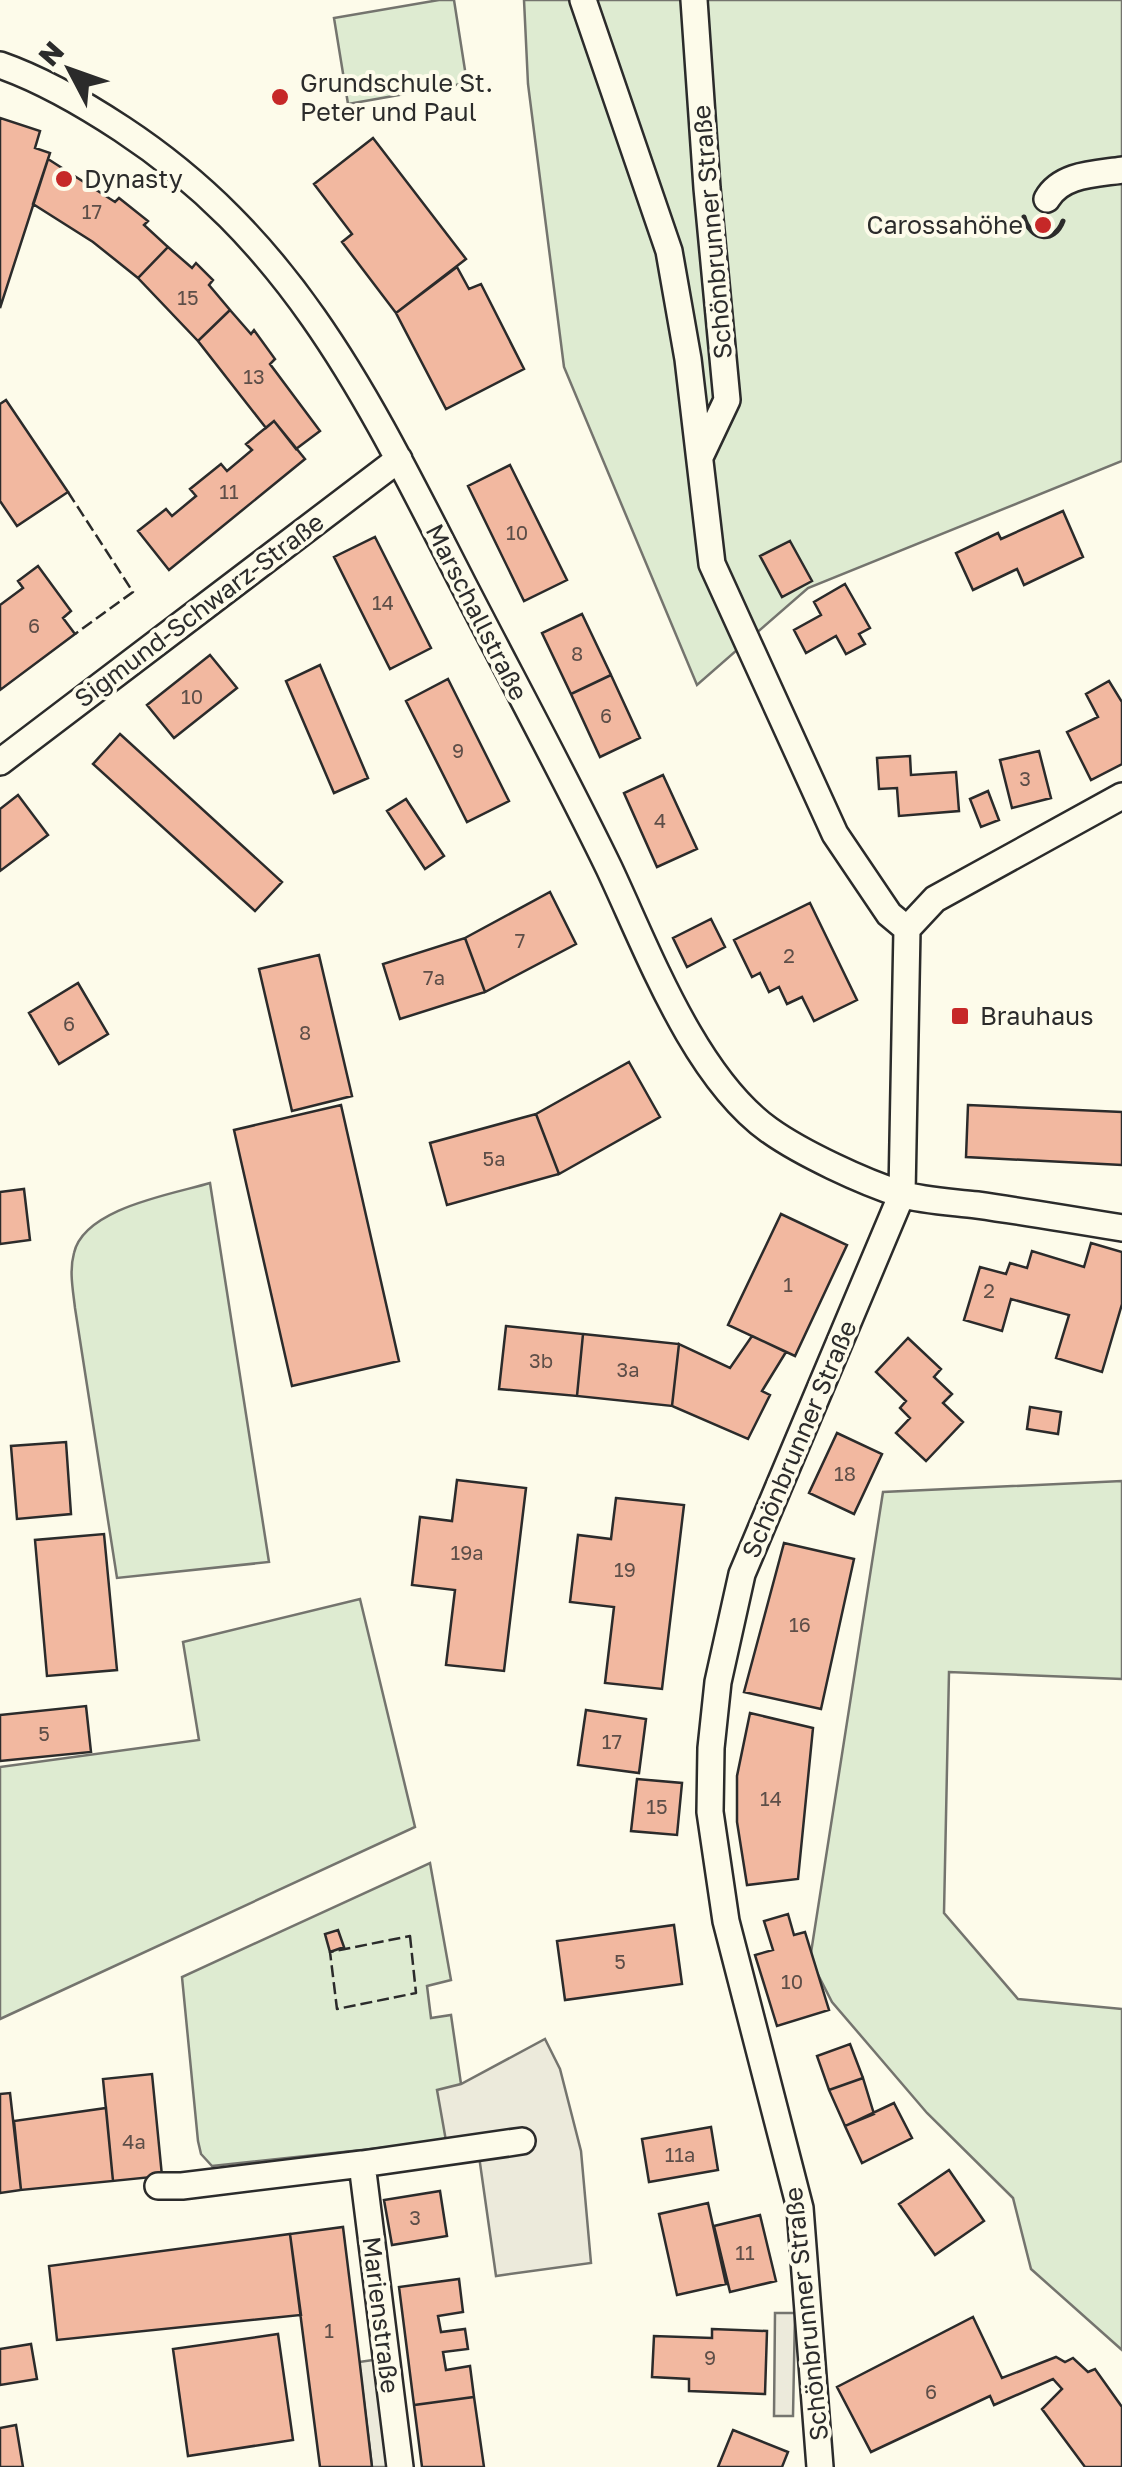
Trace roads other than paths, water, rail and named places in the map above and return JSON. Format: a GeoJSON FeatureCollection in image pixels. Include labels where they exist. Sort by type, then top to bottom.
{"type":"FeatureCollection","features":[{"type":"Feature","properties":{"kind":"street","name":"Schönbrunner Straße"},"geometry":{"type":"LineString","coordinates":[[584,0],[669,251],[688,359],[712,564],[835,834],[889,914],[907,929],[902,1194],[742,1574],[718,1682],[711,1748],[710,1812],[726,1921],[800,2208],[821,2463]]}},
{"type":"Feature","properties":{"kind":"street","name":"Schönbrunner Straße"},"geometry":{"type":"LineString","coordinates":[[694,0],[708,207],[727,400],[700,458]]}},
{"type":"Feature","properties":{"kind":"street","name":"Marschallstraße"},"geometry":{"type":"LineString","coordinates":[[0,65],[97,112],[171,161],[244,228],[316,319],[363,391],[399,458],[714,1077],[733,1098],[770,1130],[813,1155],[902,1194],[1122,1228]]}},
{"type":"Feature","properties":{"kind":"street"},"geometry":{"type":"LineString","coordinates":[[1047,199],[1066,180],[1122,170]]}},
{"type":"Feature","properties":{"kind":"street","name":"Sigmund-Schwarz-Straße"},"geometry":{"type":"LineString","coordinates":[[0,762],[399,458]]}},
{"type":"Feature","properties":{"kind":"street"},"geometry":{"type":"LineString","coordinates":[[907,929],[935,899],[1122,796]]}},
{"type":"Feature","properties":{"kind":"street"},"geometry":{"type":"LineString","coordinates":[[158,2186],[362,2164],[522,2141]]}},
{"type":"Feature","properties":{"kind":"street","name":"Marienstraße"},"geometry":{"type":"LineString","coordinates":[[362,2164],[400,2467]]}},
{"type":"Feature","properties":{"kind":"place","name":"Grundschule St. Peter und Paul"},"geometry":{"type":"Point","coordinates":[280,97]}},
{"type":"Feature","properties":{"kind":"place","name":"Dynasty"},"geometry":{"type":"Point","coordinates":[64,179]}},
{"type":"Feature","properties":{"kind":"place","name":"Carossahöhe"},"geometry":{"type":"Point","coordinates":[1043,225]}},
{"type":"Feature","properties":{"kind":"place","name":"Brauhaus"},"geometry":{"type":"Point","coordinates":[960,1016]}}]}
